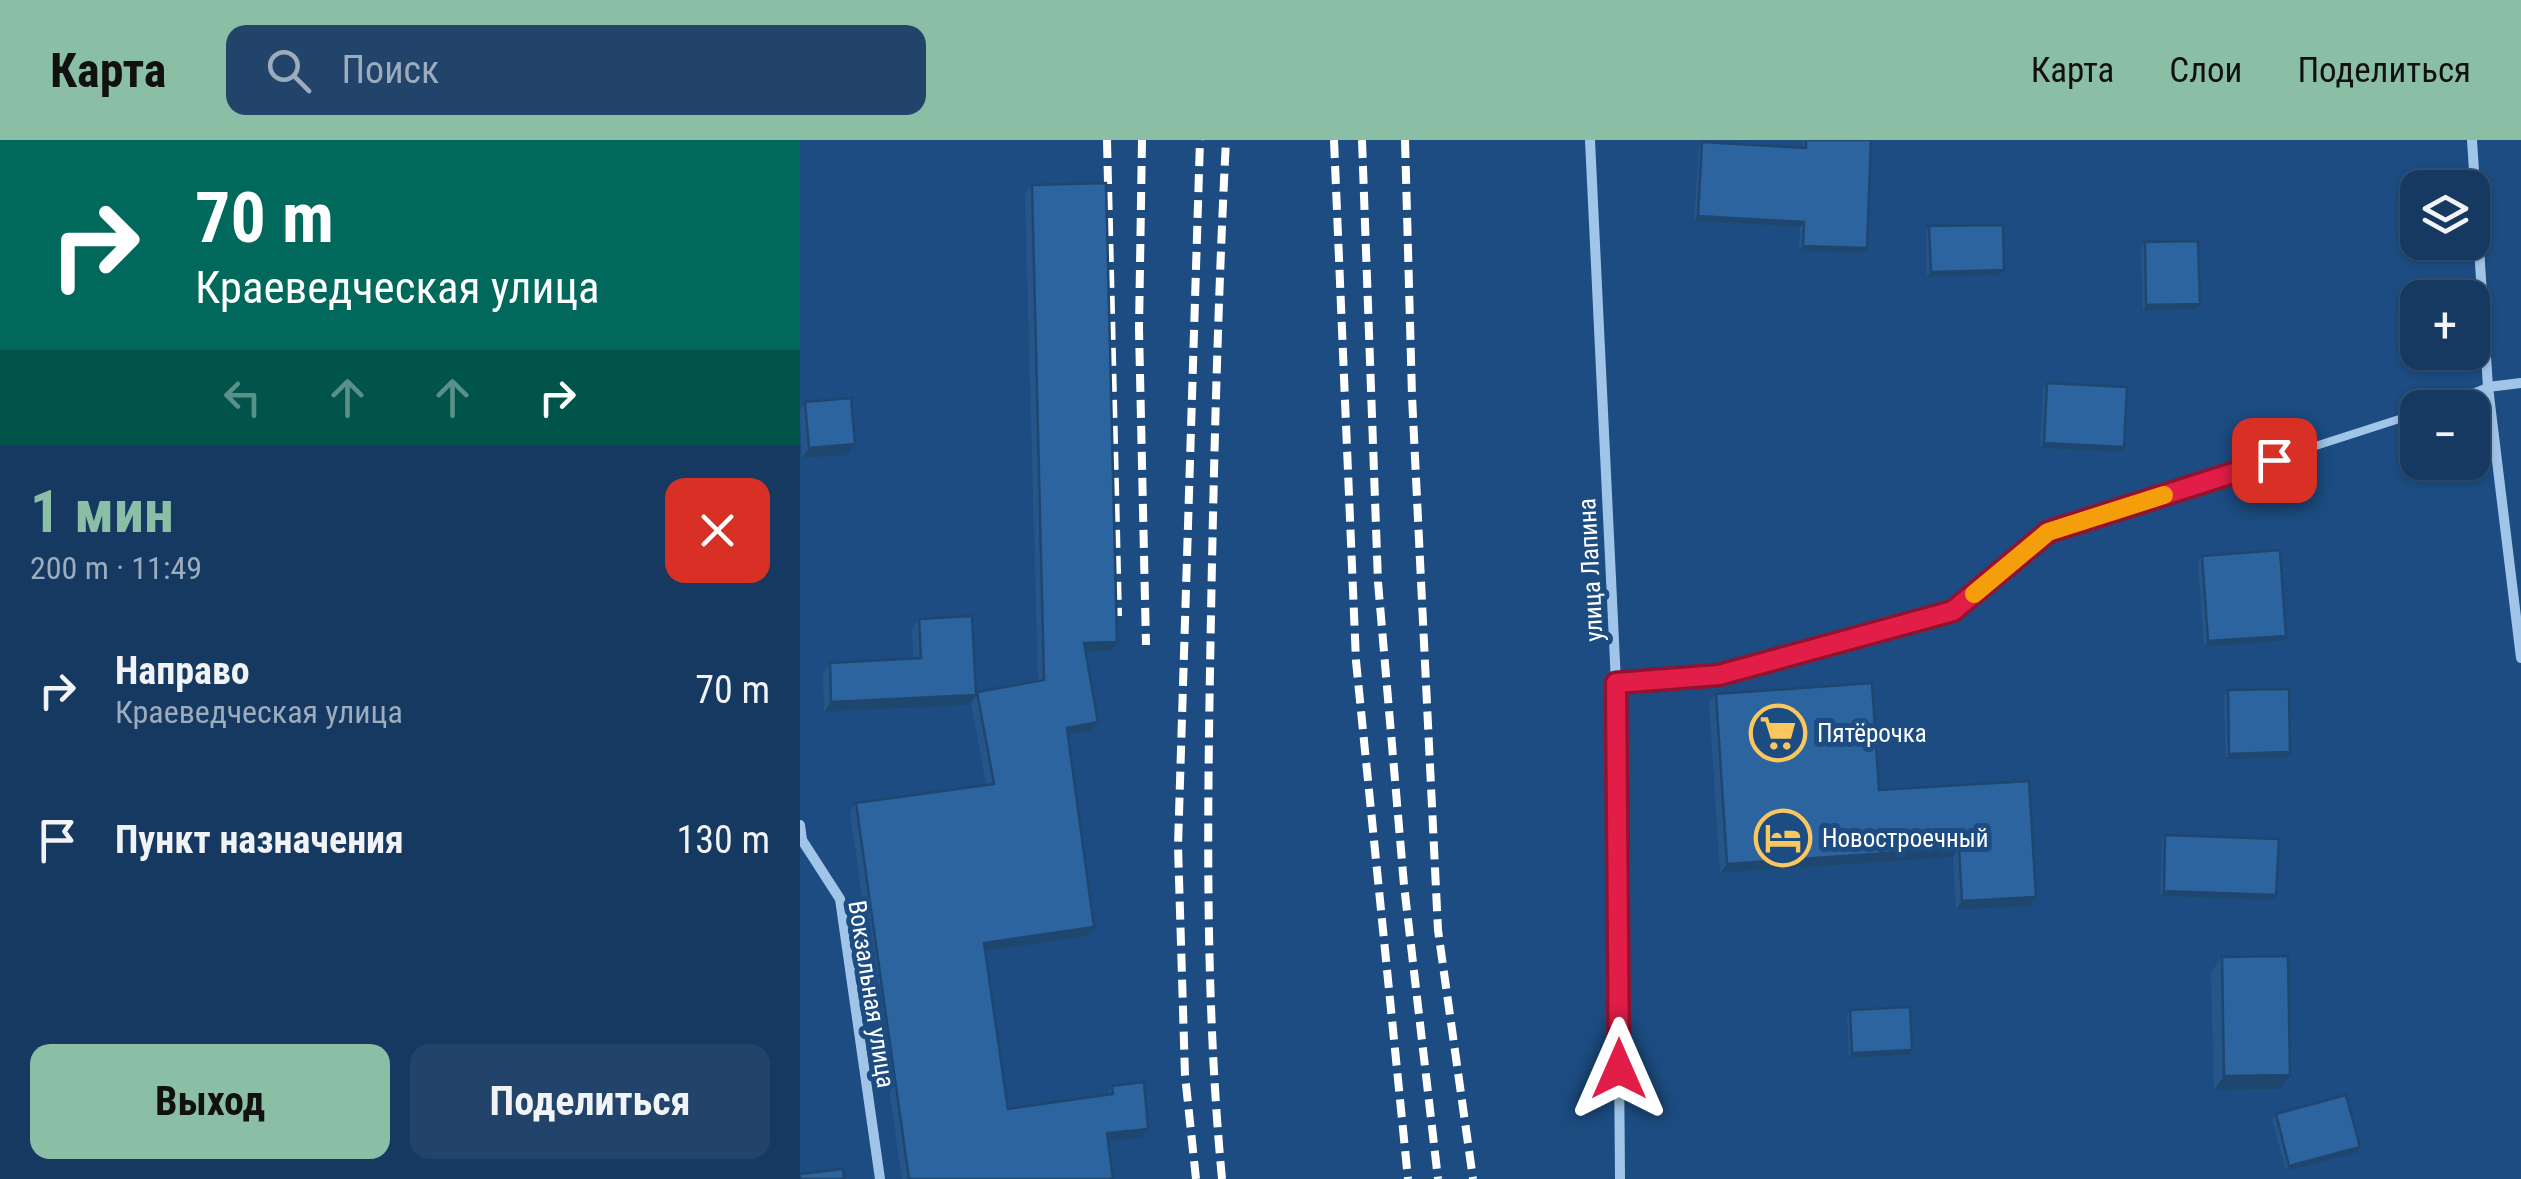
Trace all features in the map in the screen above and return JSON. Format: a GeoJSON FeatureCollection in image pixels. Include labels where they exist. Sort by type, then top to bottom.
{"type":"FeatureCollection","features":[{"type":"Feature","properties":{"kind":"street","name":"улица Лапина"},"geometry":{"type":"LineString","coordinates":[[1590,140],[1616,683],[1620,1179]]}},
{"type":"Feature","properties":{"kind":"street"},"geometry":{"type":"LineString","coordinates":[[2472,140],[2488,387],[2521,658]]}},
{"type":"Feature","properties":{"kind":"street"},"geometry":{"type":"LineString","coordinates":[[2488,387],[2521,383]]}},
{"type":"Feature","properties":{"kind":"street","name":"Вокзальная улица"},"geometry":{"type":"LineString","coordinates":[[800,825],[802,840],[840,899],[880,1179]]}},
{"type":"Feature","properties":{"kind":"lane"},"geometry":{"type":"LineString","coordinates":[[2480,390],[2488,387]]}},
{"type":"Feature","properties":{"kind":"lane"},"geometry":{"type":"LineString","coordinates":[[1616,683],[1719,675],[1953,611],[2048,532],[2400,419]]}},
{"type":"Feature","properties":{"kind":"building"},"geometry":{"type":"Polygon","coordinates":[[[1806,140],[1871,140],[1867,248],[1803,246],[1804,222],[1698,216],[1702,142],[1806,148],[1806,140]]]}},
{"type":"Feature","properties":{"kind":"building"},"geometry":{"type":"Polygon","coordinates":[[[1106,183],[1117,642],[1084,643],[1098,722],[1067,728],[1094,927],[984,943],[1008,1109],[1113,1094],[1112,1086],[1144,1082],[1148,1129],[1107,1133],[1113,1179],[909,1179],[856,803],[994,784],[977,692],[1044,680],[1032,185],[1106,183]]]}},
{"type":"Feature","properties":{"kind":"building"},"geometry":{"type":"Polygon","coordinates":[[[2003,225],[2004,270],[1931,272],[1929,226],[2003,225]]]}},
{"type":"Feature","properties":{"kind":"building"},"geometry":{"type":"Polygon","coordinates":[[[2198,241],[2200,304],[2146,305],[2145,242],[2198,241]]]}},
{"type":"Feature","properties":{"kind":"building"},"geometry":{"type":"Polygon","coordinates":[[[2047,383],[2127,387],[2124,447],[2044,443],[2047,383]]]}},
{"type":"Feature","properties":{"kind":"building"},"geometry":{"type":"Polygon","coordinates":[[[851,398],[855,444],[809,448],[805,402],[851,398]]]}},
{"type":"Feature","properties":{"kind":"building"},"geometry":{"type":"Polygon","coordinates":[[[2280,550],[2286,636],[2208,641],[2202,556],[2280,550]]]}},
{"type":"Feature","properties":{"kind":"building"},"geometry":{"type":"Polygon","coordinates":[[[972,616],[976,695],[831,702],[830,663],[921,658],[919,619],[972,616]]]}},
{"type":"Feature","properties":{"kind":"building"},"geometry":{"type":"Polygon","coordinates":[[[1872,683],[1879,790],[2029,781],[2036,897],[1962,901],[1959,848],[1727,864],[1716,694],[1872,683]]]}},
{"type":"Feature","properties":{"kind":"building"},"geometry":{"type":"Polygon","coordinates":[[[2289,689],[2290,752],[2229,754],[2228,690],[2289,689]]]}},
{"type":"Feature","properties":{"kind":"building"},"geometry":{"type":"Polygon","coordinates":[[[2165,835],[2279,839],[2276,895],[2164,891],[2165,835]]]}},
{"type":"Feature","properties":{"kind":"building"},"geometry":{"type":"Polygon","coordinates":[[[2288,956],[2290,1075],[2224,1076],[2222,957],[2288,956]]]}},
{"type":"Feature","properties":{"kind":"building"},"geometry":{"type":"Polygon","coordinates":[[[1910,1007],[1912,1050],[1852,1053],[1850,1010],[1910,1007]]]}},
{"type":"Feature","properties":{"kind":"building"},"geometry":{"type":"Polygon","coordinates":[[[2346,1095],[2360,1147],[2289,1166],[2276,1114],[2346,1095]]]}},
{"type":"Feature","properties":{"kind":"building"},"geometry":{"type":"Polygon","coordinates":[[[843,1169],[844,1179],[800,1179],[800,1174],[843,1169]]]}},
{"type":"Feature","properties":{"kind":"railway"},"geometry":{"type":"LineString","coordinates":[[1107,140],[1118,616]]}},
{"type":"Feature","properties":{"kind":"railway"},"geometry":{"type":"LineString","coordinates":[[1142,140],[1139,329],[1146,645]]}},
{"type":"Feature","properties":{"kind":"railway"},"geometry":{"type":"LineString","coordinates":[[1196,1179],[1185,1075],[1178,846],[1200,140]]}},
{"type":"Feature","properties":{"kind":"railway"},"geometry":{"type":"LineString","coordinates":[[1222,1179],[1210,988],[1208,798],[1226,140]]}},
{"type":"Feature","properties":{"kind":"railway"},"geometry":{"type":"LineString","coordinates":[[1334,140],[1356,661],[1408,1179]]}},
{"type":"Feature","properties":{"kind":"railway"},"geometry":{"type":"LineString","coordinates":[[1362,140],[1378,582],[1404,885],[1438,1179]]}},
{"type":"Feature","properties":{"kind":"railway"},"geometry":{"type":"LineString","coordinates":[[1405,140],[1412,396],[1438,930],[1473,1179]]}},
{"type":"Feature","properties":{"kind":"slow traffic"},"geometry":{"type":"LineString","coordinates":[[1974,594],[2048,532],[2164,495]]}},
{"type":"Feature","properties":{"kind":"place","name":"Пятёрочка"},"geometry":{"type":"Point","coordinates":[1778,733]}},
{"type":"Feature","properties":{"kind":"place","name":"Новостроечный"},"geometry":{"type":"Point","coordinates":[1783,838]}},
{"type":"Feature","properties":{"kind":"route"},"geometry":{"type":"LineString","coordinates":[[1619,1069],[1616,683],[1719,675],[1953,611],[2048,532],[2274,460]]}}]}
